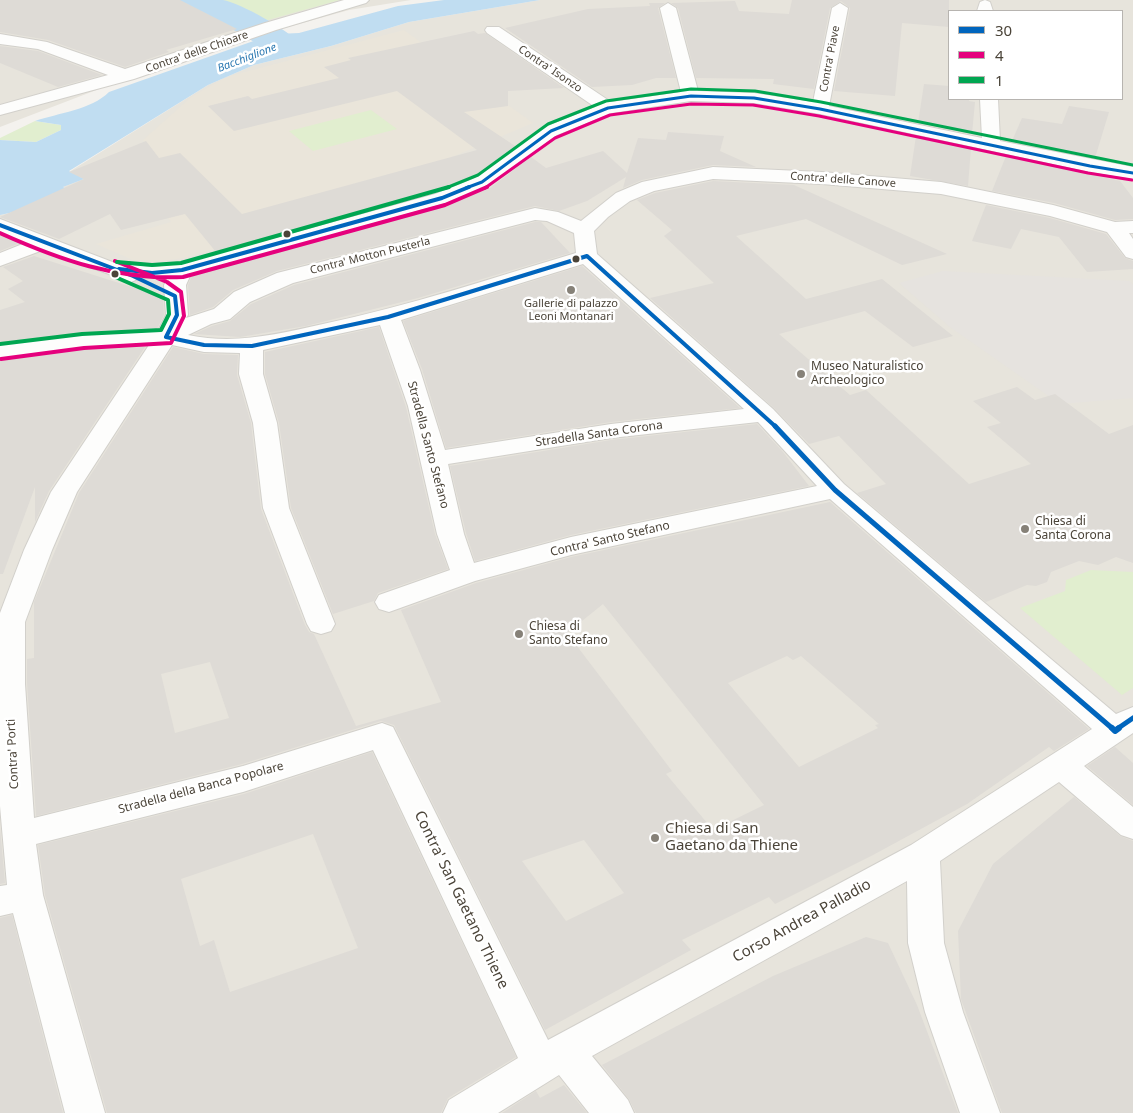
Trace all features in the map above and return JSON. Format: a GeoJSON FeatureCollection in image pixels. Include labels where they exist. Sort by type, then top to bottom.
{"type":"FeatureCollection","features":[{"type":"Feature","properties":{"kind":"street","name":"Contra' delle Chioare"},"geometry":{"type":"LineString","coordinates":[[0,110],[128,75],[266,28],[361,0]]}},
{"type":"Feature","properties":{"kind":"street"},"geometry":{"type":"LineString","coordinates":[[668,8],[690,96]]}},
{"type":"Feature","properties":{"kind":"street","name":"Contra' Piave"},"geometry":{"type":"LineString","coordinates":[[820,109],[840,8]]}},
{"type":"Feature","properties":{"kind":"street","name":"Contra' Isonzo"},"geometry":{"type":"LineString","coordinates":[[493,30],[608,108]]}},
{"type":"Feature","properties":{"kind":"street","name":"Contra' delle Chioare"},"geometry":{"type":"LineString","coordinates":[[0,39],[41,45],[93,65],[128,75]]}},
{"type":"Feature","properties":{"kind":"street"},"geometry":{"type":"LineString","coordinates":[[116,269],[152,273],[182,270],[375,218],[466,189],[482,182],[551,131],[608,108],[690,96],[754,98],[820,109],[1133,173]]}},
{"type":"Feature","properties":{"kind":"street"},"geometry":{"type":"LineString","coordinates":[[989,100],[991,144]]}},
{"type":"Feature","properties":{"kind":"street","name":"Contra' delle Canove"},"geometry":{"type":"LineString","coordinates":[[584,230],[601,213],[623,197],[650,186],[685,178],[722,173],[822,178],[962,192],[1124,228]]}},
{"type":"Feature","properties":{"kind":"street","name":"Contra' Motton Pusterla"},"geometry":{"type":"LineString","coordinates":[[166,337],[203,319],[222,314],[242,297],[285,278],[535,214],[551,216],[584,230]]}},
{"type":"Feature","properties":{"kind":"street"},"geometry":{"type":"LineString","coordinates":[[1,225],[43,243],[116,269],[164,289],[175,296]]}},
{"type":"Feature","properties":{"kind":"street"},"geometry":{"type":"LineString","coordinates":[[1124,228],[1133,253]]}},
{"type":"Feature","properties":{"kind":"street"},"geometry":{"type":"LineString","coordinates":[[584,230],[587,256],[764,414],[835,490],[1124,725]]}},
{"type":"Feature","properties":{"kind":"street"},"geometry":{"type":"LineString","coordinates":[[0,260],[43,243]]}},
{"type":"Feature","properties":{"kind":"street"},"geometry":{"type":"LineString","coordinates":[[0,352],[83,342],[166,337],[204,345],[252,346],[388,317],[587,256]]}},
{"type":"Feature","properties":{"kind":"street","name":"Contra' Porti"},"geometry":{"type":"LineString","coordinates":[[84,1113],[13,898],[18,834],[10,684],[10,622],[38,550],[64,492],[166,337],[177,315],[175,285],[182,270]]}},
{"type":"Feature","properties":{"kind":"street","name":"Stradella Santo Stefano"},"geometry":{"type":"LineString","coordinates":[[388,317],[399,342],[434,459],[457,557],[466,574]]}},
{"type":"Feature","properties":{"kind":"street"},"geometry":{"type":"LineString","coordinates":[[252,346],[251,374],[265,423],[276,508],[321,624]]}},
{"type":"Feature","properties":{"kind":"street","name":"Stradella Santa Corona"},"geometry":{"type":"LineString","coordinates":[[434,459],[611,431],[764,414]]}},
{"type":"Feature","properties":{"kind":"street","name":"Contra' Santo Stefano"},"geometry":{"type":"LineString","coordinates":[[389,602],[466,574],[571,546],[835,490]]}},
{"type":"Feature","properties":{"kind":"street","name":"Corso Andrea Palladio"},"geometry":{"type":"LineString","coordinates":[[463,1113],[553,1058],[923,855],[1124,725]]}},
{"type":"Feature","properties":{"kind":"street","name":"Stradella della Banca Popolare"},"geometry":{"type":"LineString","coordinates":[[18,834],[43,830],[243,779],[382,735]]}},
{"type":"Feature","properties":{"kind":"street","name":"Contra' San Gaetano Thiene"},"geometry":{"type":"LineString","coordinates":[[382,735],[553,1058],[614,1113]]}},
{"type":"Feature","properties":{"kind":"street"},"geometry":{"type":"LineString","coordinates":[[1062,766],[1133,826]]}},
{"type":"Feature","properties":{"kind":"street"},"geometry":{"type":"LineString","coordinates":[[923,855],[926,943],[944,1012],[980,1113]]}},
{"type":"Feature","properties":{"kind":"shaded area"},"geometry":{"type":"Polygon","coordinates":[[[0,0],[411,0],[349,10],[185,56],[0,127],[0,0]]]}},
{"type":"Feature","properties":{"kind":"shaded area"},"geometry":{"type":"Polygon","coordinates":[[[540,0],[1133,0],[1133,1113],[0,1113],[0,215],[19,211],[70,190],[63,187],[83,179],[69,172],[208,85],[254,65],[331,46],[409,22],[540,0]]]}},
{"type":"Feature","properties":{"kind":"shaded area"},"geometry":{"type":"Polygon","coordinates":[[[404,30],[533,123],[452,157],[476,172],[463,180],[184,258],[142,264],[96,244],[171,222],[142,185],[151,153],[143,140],[191,97],[226,77],[404,30]]]}},
{"type":"Feature","properties":{"kind":"shaded area"},"geometry":{"type":"Polygon","coordinates":[[[943,271],[1130,281],[1133,285],[1133,398],[1060,404],[950,327],[899,283],[943,271]]]}},
{"type":"Feature","properties":{"kind":"green space"},"geometry":{"type":"Polygon","coordinates":[[[188,0],[340,0],[239,28],[188,0]]]}},
{"type":"Feature","properties":{"kind":"green space"},"geometry":{"type":"Polygon","coordinates":[[[371,110],[397,129],[313,151],[289,131],[371,110]]]}},
{"type":"Feature","properties":{"kind":"green space"},"geometry":{"type":"Polygon","coordinates":[[[35,121],[61,125],[61,130],[36,142],[0,140],[0,138],[35,121]]]}},
{"type":"Feature","properties":{"kind":"green space"},"geometry":{"type":"Polygon","coordinates":[[[1091,570],[1133,572],[1133,688],[1122,695],[1020,608],[1065,591],[1066,580],[1091,570]]]}},
{"type":"Feature","properties":{"kind":"water","name":"Bacchiglione"},"geometry":{"type":"Polygon","coordinates":[[[444,0],[540,0],[409,22],[331,46],[254,65],[208,85],[69,171],[84,179],[63,187],[71,191],[19,211],[0,215],[0,140],[36,142],[61,130],[61,125],[35,121],[84,107],[102,98],[109,92],[262,38],[278,34],[299,33],[398,6],[444,0]]]}},
{"type":"Feature","properties":{"kind":"building"},"geometry":{"type":"Polygon","coordinates":[[[0,0],[180,0],[237,29],[166,50],[169,52],[125,67],[48,40],[0,32],[0,0]]]}},
{"type":"Feature","properties":{"kind":"building"},"geometry":{"type":"Polygon","coordinates":[[[792,0],[949,0],[948,27],[902,23],[895,96],[834,91],[850,8],[841,1],[830,8],[814,89],[773,84],[774,79],[696,78],[678,8],[671,3],[735,1],[739,11],[789,14],[792,0]]]}},
{"type":"Feature","properties":{"kind":"building"},"geometry":{"type":"Polygon","coordinates":[[[649,3],[665,3],[658,8],[676,78],[656,78],[632,85],[592,87],[505,28],[588,9],[650,6],[649,3]]]}},
{"type":"Feature","properties":{"kind":"building"},"geometry":{"type":"Polygon","coordinates":[[[474,31],[478,34],[485,33],[564,88],[508,91],[508,106],[464,112],[515,146],[474,176],[434,192],[216,252],[185,214],[121,230],[110,214],[59,239],[0,217],[84,179],[69,172],[146,141],[159,158],[180,153],[242,214],[477,150],[397,91],[234,131],[208,106],[248,96],[252,99],[339,78],[324,67],[351,60],[348,58],[474,31]]]}},
{"type":"Feature","properties":{"kind":"building"},"geometry":{"type":"Polygon","coordinates":[[[0,46],[38,51],[102,75],[58,87],[0,63],[0,46]]]}},
{"type":"Feature","properties":{"kind":"building"},"geometry":{"type":"Polygon","coordinates":[[[924,84],[948,86],[948,100],[969,100],[975,102],[972,134],[918,123],[924,84]]]}},
{"type":"Feature","properties":{"kind":"building"},"geometry":{"type":"Polygon","coordinates":[[[1069,106],[1109,112],[1095,158],[1012,141],[1022,118],[1062,124],[1069,106]]]}},
{"type":"Feature","properties":{"kind":"building"},"geometry":{"type":"Polygon","coordinates":[[[668,132],[724,136],[720,151],[756,167],[713,165],[642,180],[623,188],[626,177],[587,201],[559,211],[535,206],[277,271],[233,290],[213,307],[190,315],[188,285],[192,276],[450,204],[490,188],[531,157],[546,168],[603,151],[627,173],[638,138],[666,140],[668,132]]]}},
{"type":"Feature","properties":{"kind":"building"},"geometry":{"type":"Polygon","coordinates":[[[916,136],[971,148],[968,186],[910,176],[916,136]]]}},
{"type":"Feature","properties":{"kind":"building"},"geometry":{"type":"Polygon","coordinates":[[[1006,156],[1120,181],[1133,198],[1133,219],[1115,220],[1054,203],[992,191],[1006,156]]]}},
{"type":"Feature","properties":{"kind":"building"},"geometry":{"type":"Polygon","coordinates":[[[713,181],[794,185],[947,254],[902,265],[806,219],[736,236],[806,299],[882,279],[953,336],[913,347],[865,311],[779,334],[850,395],[866,390],[969,484],[1031,464],[987,427],[1001,423],[973,401],[1017,387],[1035,400],[1055,394],[1109,434],[1133,425],[1133,563],[1116,557],[1098,565],[1079,561],[1051,572],[1047,582],[1036,586],[1027,585],[986,602],[857,493],[886,484],[839,436],[809,444],[774,408],[650,298],[714,283],[664,236],[672,230],[637,200],[655,193],[713,181]]]}},
{"type":"Feature","properties":{"kind":"building"},"geometry":{"type":"Polygon","coordinates":[[[986,205],[1050,218],[1106,234],[1125,258],[1133,261],[1133,269],[1087,272],[1059,237],[1021,229],[1011,249],[972,241],[986,205]]]}},
{"type":"Feature","properties":{"kind":"building"},"geometry":{"type":"Polygon","coordinates":[[[541,222],[570,253],[418,298],[306,326],[240,337],[194,334],[230,321],[251,304],[294,285],[541,222]]]}},
{"type":"Feature","properties":{"kind":"building"},"geometry":{"type":"Polygon","coordinates":[[[0,234],[20,243],[0,251],[0,234]]]}},
{"type":"Feature","properties":{"kind":"building"},"geometry":{"type":"Polygon","coordinates":[[[34,256],[163,297],[164,315],[157,329],[83,332],[0,343],[0,310],[25,302],[8,289],[23,281],[3,267],[34,256]]]}},
{"type":"Feature","properties":{"kind":"building"},"geometry":{"type":"Polygon","coordinates":[[[582,266],[740,408],[611,422],[446,448],[422,369],[403,321],[582,266]]]}},
{"type":"Feature","properties":{"kind":"building"},"geometry":{"type":"Polygon","coordinates":[[[379,327],[406,407],[435,534],[448,569],[378,593],[374,601],[333,614],[291,508],[279,423],[265,374],[265,352],[379,327]]]}},
{"type":"Feature","properties":{"kind":"building"},"geometry":{"type":"Polygon","coordinates":[[[145,347],[49,491],[35,522],[35,487],[3,574],[0,574],[0,361],[83,350],[145,347]]]}},
{"type":"Feature","properties":{"kind":"building"},"geometry":{"type":"Polygon","coordinates":[[[173,347],[204,354],[238,355],[237,375],[251,423],[261,509],[305,625],[309,632],[314,634],[356,726],[441,702],[401,610],[476,583],[571,557],[830,502],[1089,729],[1054,751],[1049,747],[967,804],[873,855],[775,904],[769,897],[682,940],[691,950],[545,1030],[394,725],[381,721],[242,764],[36,816],[27,683],[27,659],[34,658],[34,602],[79,493],[173,347]],[[603,604],[567,633],[672,771],[666,774],[713,830],[764,805],[603,604]],[[787,656],[728,683],[799,767],[878,728],[875,725],[879,724],[801,656],[793,660],[787,656]],[[210,662],[161,674],[175,733],[229,718],[210,662]],[[584,840],[522,861],[566,921],[624,893],[584,840]]]}},
{"type":"Feature","properties":{"kind":"building"},"geometry":{"type":"Polygon","coordinates":[[[757,424],[783,452],[809,486],[571,535],[475,561],[466,533],[450,466],[611,440],[757,424]]]}},
{"type":"Feature","properties":{"kind":"building"},"geometry":{"type":"Polygon","coordinates":[[[1115,747],[1133,763],[1133,805],[1087,766],[1115,747]]]}},
{"type":"Feature","properties":{"kind":"building"},"geometry":{"type":"Polygon","coordinates":[[[372,752],[516,1057],[448,1098],[441,1113],[107,1113],[45,895],[38,845],[244,794],[372,752]],[[313,834],[181,879],[200,946],[214,940],[230,992],[358,948],[313,834]]]}},
{"type":"Feature","properties":{"kind":"building"},"geometry":{"type":"Polygon","coordinates":[[[1074,797],[1120,836],[1133,841],[1133,1113],[1002,1113],[961,999],[958,931],[993,864],[1074,797]]]}},
{"type":"Feature","properties":{"kind":"building"},"geometry":{"type":"Polygon","coordinates":[[[0,827],[5,883],[0,884],[0,827]]]}},
{"type":"Feature","properties":{"kind":"building"},"geometry":{"type":"Polygon","coordinates":[[[12,915],[63,1113],[0,1113],[0,918],[12,915]]]}},
{"type":"Feature","properties":{"kind":"building"},"geometry":{"type":"Polygon","coordinates":[[[866,937],[888,943],[917,1005],[958,1113],[636,1113],[629,1099],[602,1065],[773,976],[866,937]]]}},
{"type":"Feature","properties":{"kind":"building"},"geometry":{"type":"Polygon","coordinates":[[[564,1085],[587,1113],[502,1113],[536,1091],[540,1098],[564,1085]]]}},
{"type":"Feature","properties":{"kind":"waterway"},"geometry":{"type":"LineString","coordinates":[[196,0],[254,27],[283,45]]}},
{"type":"Feature","properties":{"kind":"transit line","name":"1"},"geometry":{"type":"LineString","coordinates":[[117,262],[152,265],[181,263],[440,191],[478,175],[548,124],[606,101],[691,89],[755,91],[821,102],[1133,165]]}},
{"type":"Feature","properties":{"kind":"transit line","name":"30"},"geometry":{"type":"LineString","coordinates":[[119,269],[152,273],[182,270],[442,198],[482,182],[551,131],[608,108],[691,96],[754,98],[820,109],[1090,166],[1133,173]]}},
{"type":"Feature","properties":{"kind":"transit line","name":"4"},"geometry":{"type":"LineString","coordinates":[[0,233],[67,261],[89,268],[135,277],[183,277],[445,205],[486,188],[555,138],[610,115],[691,104],[753,105],[819,116],[1088,173],[1132,180]]}},
{"type":"Feature","properties":{"kind":"transit line","name":"30"},"geometry":{"type":"LineString","coordinates":[[0,225],[111,267],[175,296],[177,315],[166,337],[204,345],[252,346],[388,317],[587,256],[764,414],[835,490],[1115,731],[1133,718]]}},
{"type":"Feature","properties":{"kind":"transit line","name":"4"},"geometry":{"type":"LineString","coordinates":[[1,359],[84,348],[171,343],[184,316],[181,292],[167,282],[115,261]]}},
{"type":"Feature","properties":{"kind":"transit line","name":"1"},"geometry":{"type":"LineString","coordinates":[[0,344],[82,334],[161,330],[169,314],[168,300],[113,276]]}},
{"type":"Feature","properties":{"kind":"place","name":"Gallerie di palazzo Leoni Montanari"},"geometry":{"type":"Point","coordinates":[571,290]}},
{"type":"Feature","properties":{"kind":"place","name":"Museo Naturalistico Archeologico"},"geometry":{"type":"Point","coordinates":[801,374]}},
{"type":"Feature","properties":{"kind":"place","name":"Chiesa di Santa Corona"},"geometry":{"type":"Point","coordinates":[1025,529]}},
{"type":"Feature","properties":{"kind":"place","name":"Chiesa di Santo Stefano"},"geometry":{"type":"Point","coordinates":[519,634]}},
{"type":"Feature","properties":{"kind":"place","name":"Chiesa di San Gaetano da Thiene"},"geometry":{"type":"Point","coordinates":[655,838]}}]}
